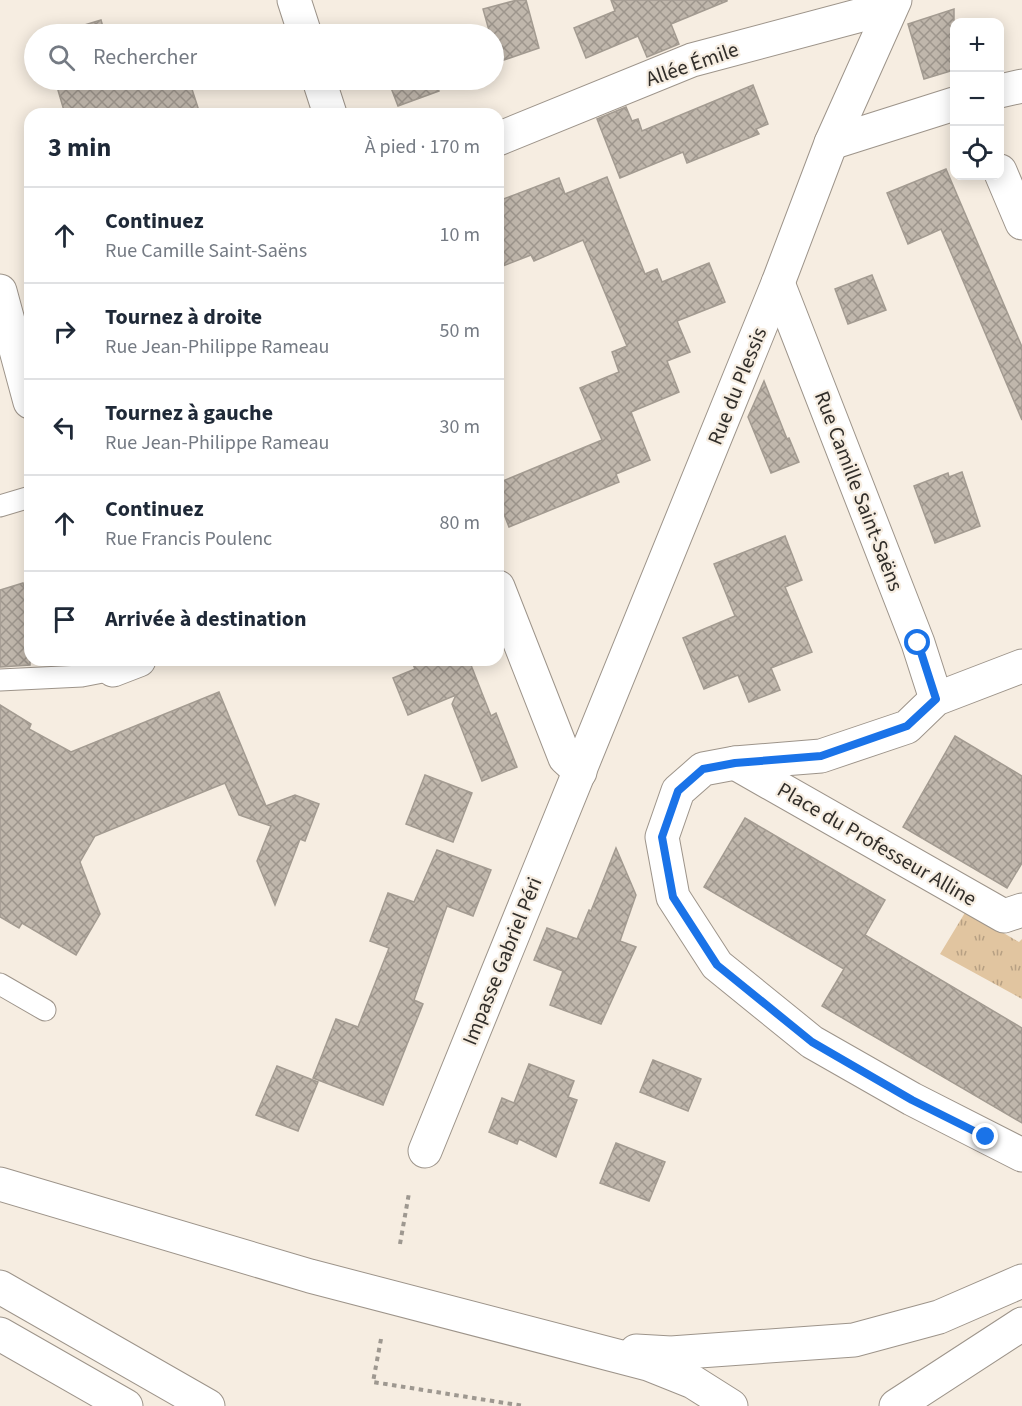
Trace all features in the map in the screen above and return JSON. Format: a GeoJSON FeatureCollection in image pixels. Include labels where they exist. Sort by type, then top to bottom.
{"type":"FeatureCollection","features":[{"type":"Feature","properties":{"kind":"main road"},"geometry":{"type":"LineString","coordinates":[[294,0],[302,24]]}},
{"type":"Feature","properties":{"kind":"main road","name":"Allée Émile"},"geometry":{"type":"LineString","coordinates":[[504,137],[692,60],[893,4]]}},
{"type":"Feature","properties":{"kind":"main road","name":"Rue du Plessis"},"geometry":{"type":"LineString","coordinates":[[580,772],[778,284],[831,143],[893,4]]}},
{"type":"Feature","properties":{"kind":"main road"},"geometry":{"type":"LineString","coordinates":[[1004,90],[1022,86]]}},
{"type":"Feature","properties":{"kind":"main road"},"geometry":{"type":"LineString","coordinates":[[322,90],[328,108]]}},
{"type":"Feature","properties":{"kind":"main road"},"geometry":{"type":"LineString","coordinates":[[831,143],[950,105]]}},
{"type":"Feature","properties":{"kind":"main road"},"geometry":{"type":"LineString","coordinates":[[1003,180],[1022,223]]}},
{"type":"Feature","properties":{"kind":"main road","name":"Rue Camille Saint-Saëns"},"geometry":{"type":"LineString","coordinates":[[778,284],[918,643],[936,699]]}},
{"type":"Feature","properties":{"kind":"main road"},"geometry":{"type":"LineString","coordinates":[[0,291],[24,380]]}},
{"type":"Feature","properties":{"kind":"main road"},"geometry":{"type":"LineString","coordinates":[[504,602],[565,758],[580,772]]}},
{"type":"Feature","properties":{"kind":"main road"},"geometry":{"type":"LineString","coordinates":[[1022,666],[936,699],[907,726],[821,756],[735,763],[703,769],[678,791],[662,837],[673,897],[717,965],[812,1042],[912,1100],[1022,1155]]}},
{"type":"Feature","properties":{"kind":"main road","name":"Place du Professeur Alline"},"geometry":{"type":"LineString","coordinates":[[735,763],[1004,916],[1022,910]]}},
{"type":"Feature","properties":{"kind":"main road","name":"Impasse Gabriel Péri"},"geometry":{"type":"LineString","coordinates":[[425,1151],[580,772]]}},
{"type":"Feature","properties":{"kind":"main road"},"geometry":{"type":"LineString","coordinates":[[0,1184],[310,1276],[648,1364],[693,1382],[731,1406]]}},
{"type":"Feature","properties":{"kind":"main road"},"geometry":{"type":"LineString","coordinates":[[589,1349],[672,1353],[854,1340],[939,1317],[1022,1281]]}},
{"type":"Feature","properties":{"kind":"main road"},"geometry":{"type":"LineString","coordinates":[[0,1287],[208,1406]]}},
{"type":"Feature","properties":{"kind":"main road"},"geometry":{"type":"LineString","coordinates":[[896,1406],[1022,1324]]}},
{"type":"Feature","properties":{"kind":"main road"},"geometry":{"type":"LineString","coordinates":[[0,1334],[126,1406]]}},
{"type":"Feature","properties":{"kind":"lane"},"geometry":{"type":"LineString","coordinates":[[0,506],[24,499]]}},
{"type":"Feature","properties":{"kind":"lane"},"geometry":{"type":"LineString","coordinates":[[0,680],[82,676],[112,666]]}},
{"type":"Feature","properties":{"kind":"lane"},"geometry":{"type":"LineString","coordinates":[[0,984],[45,1010]]}},
{"type":"Feature","properties":{"kind":"path"},"geometry":{"type":"LineString","coordinates":[[400,1244],[409,1194]]}},
{"type":"Feature","properties":{"kind":"path"},"geometry":{"type":"LineString","coordinates":[[381,1339],[373,1382],[525,1406]]}},
{"type":"Feature","properties":{"kind":"green space"},"geometry":{"type":"Polygon","coordinates":[[[966,911],[1019,942],[1022,939],[1022,999],[940,954],[966,911]]]}},
{"type":"Feature","properties":{"kind":"building"},"geometry":{"type":"Polygon","coordinates":[[[517,0],[526,0],[539,48],[504,60],[504,24],[487,24],[483,9],[517,0]]]}},
{"type":"Feature","properties":{"kind":"building"},"geometry":{"type":"Polygon","coordinates":[[[611,0],[727,1],[671,24],[679,44],[647,57],[638,36],[586,58],[574,28],[615,11],[611,0]]]}},
{"type":"Feature","properties":{"kind":"building"},"geometry":{"type":"Polygon","coordinates":[[[954,9],[954,18],[950,18],[950,71],[924,79],[908,24],[954,9]]]}},
{"type":"Feature","properties":{"kind":"building"},"geometry":{"type":"Polygon","coordinates":[[[101,20],[102,24],[88,24],[101,20]]]}},
{"type":"Feature","properties":{"kind":"building"},"geometry":{"type":"Polygon","coordinates":[[[753,85],[768,124],[756,129],[759,134],[687,163],[683,152],[620,178],[597,119],[626,107],[632,121],[638,119],[642,131],[753,85]]]}},
{"type":"Feature","properties":{"kind":"building"},"geometry":{"type":"Polygon","coordinates":[[[58,90],[192,90],[198,108],[63,108],[58,90]]]}},
{"type":"Feature","properties":{"kind":"building"},"geometry":{"type":"Polygon","coordinates":[[[392,90],[439,90],[439,91],[398,106],[392,90]]]}},
{"type":"Feature","properties":{"kind":"building"},"geometry":{"type":"Polygon","coordinates":[[[946,169],[1022,347],[1022,420],[941,229],[908,244],[887,193],[946,169]]]}},
{"type":"Feature","properties":{"kind":"building"},"geometry":{"type":"Polygon","coordinates":[[[607,177],[645,274],[657,269],[662,282],[709,263],[725,302],[677,321],[690,352],[667,361],[679,392],[631,412],[650,460],[616,474],[619,482],[509,527],[504,514],[504,481],[602,440],[580,388],[619,372],[612,352],[627,346],[583,240],[534,261],[531,255],[504,266],[504,199],[559,178],[565,194],[607,177]]]}},
{"type":"Feature","properties":{"kind":"building"},"geometry":{"type":"Polygon","coordinates":[[[872,275],[886,310],[848,324],[835,289],[872,275]]]}},
{"type":"Feature","properties":{"kind":"building"},"geometry":{"type":"Polygon","coordinates":[[[764,381],[787,439],[789,438],[799,462],[771,473],[748,417],[764,381]]]}},
{"type":"Feature","properties":{"kind":"building"},"geometry":{"type":"Polygon","coordinates":[[[962,472],[980,526],[935,543],[914,486],[948,473],[949,477],[962,472]]]}},
{"type":"Feature","properties":{"kind":"building"},"geometry":{"type":"Polygon","coordinates":[[[785,536],[802,580],[785,587],[812,652],[771,668],[780,690],[749,702],[738,675],[704,689],[683,638],[735,616],[714,564],[785,536]]]}},
{"type":"Feature","properties":{"kind":"building"},"geometry":{"type":"Polygon","coordinates":[[[23,583],[24,665],[0,667],[0,590],[23,583]]]}},
{"type":"Feature","properties":{"kind":"building"},"geometry":{"type":"Polygon","coordinates":[[[414,666],[471,666],[491,716],[496,713],[517,767],[482,781],[452,704],[456,695],[408,715],[393,678],[415,669],[414,666]]]}},
{"type":"Feature","properties":{"kind":"building"},"geometry":{"type":"Polygon","coordinates":[[[219,692],[266,806],[295,795],[319,804],[305,841],[300,839],[275,905],[257,861],[271,826],[239,815],[225,783],[95,836],[80,862],[100,914],[76,955],[22,923],[19,928],[0,917],[0,705],[31,724],[29,729],[71,752],[219,692]]]}},
{"type":"Feature","properties":{"kind":"building"},"geometry":{"type":"Polygon","coordinates":[[[955,736],[1022,776],[1022,863],[1007,888],[903,827],[955,736]]]}},
{"type":"Feature","properties":{"kind":"building"},"geometry":{"type":"Polygon","coordinates":[[[425,775],[472,793],[453,842],[406,824],[425,775]]]}},
{"type":"Feature","properties":{"kind":"building"},"geometry":{"type":"Polygon","coordinates":[[[745,818],[885,900],[865,935],[1022,1028],[1022,1123],[822,1006],[844,969],[704,887],[745,818]]]}},
{"type":"Feature","properties":{"kind":"building"},"geometry":{"type":"Polygon","coordinates":[[[616,848],[636,895],[620,941],[636,947],[601,1024],[550,1005],[563,971],[534,960],[547,928],[577,939],[589,910],[591,911],[616,848]]]}},
{"type":"Feature","properties":{"kind":"building"},"geometry":{"type":"Polygon","coordinates":[[[437,850],[491,870],[473,916],[447,906],[414,1000],[423,1004],[383,1105],[313,1078],[336,1019],[358,1027],[389,948],[370,941],[388,893],[414,902],[437,850]]]}},
{"type":"Feature","properties":{"kind":"building"},"geometry":{"type":"Polygon","coordinates":[[[653,1060],[701,1079],[688,1111],[640,1092],[653,1060]]]}},
{"type":"Feature","properties":{"kind":"building"},"geometry":{"type":"Polygon","coordinates":[[[529,1064],[574,1081],[568,1097],[577,1100],[556,1157],[519,1139],[517,1144],[489,1132],[502,1098],[514,1103],[529,1064]]]}},
{"type":"Feature","properties":{"kind":"building"},"geometry":{"type":"Polygon","coordinates":[[[277,1066],[318,1082],[298,1131],[256,1115],[277,1066]]]}},
{"type":"Feature","properties":{"kind":"building"},"geometry":{"type":"Polygon","coordinates":[[[616,1143],[665,1162],[649,1201],[600,1183],[616,1143]]]}},
{"type":"Feature","properties":{"kind":"route"},"geometry":{"type":"LineString","coordinates":[[918,643],[936,699],[907,726],[821,756],[735,763],[703,769],[678,791],[662,837],[673,897],[717,965],[812,1042],[912,1100],[986,1137]]}}]}
